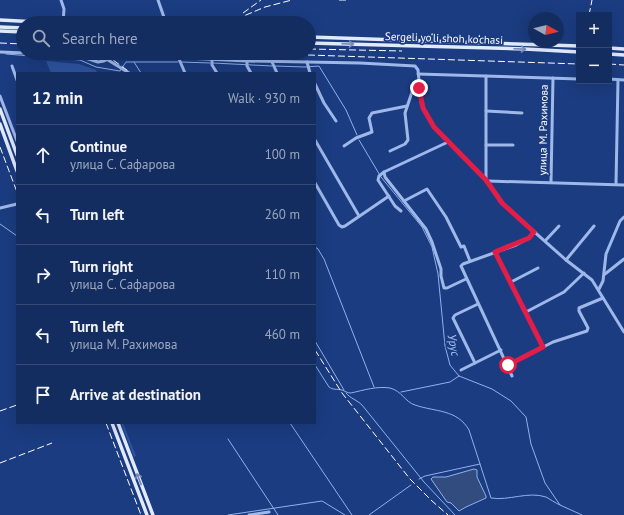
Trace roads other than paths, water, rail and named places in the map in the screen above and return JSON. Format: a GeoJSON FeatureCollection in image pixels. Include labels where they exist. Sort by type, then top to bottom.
{"type":"FeatureCollection","features":[{"type":"Feature","properties":{"kind":"main road"},"geometry":{"type":"LineString","coordinates":[[0,20],[16,21]]}},
{"type":"Feature","properties":{"kind":"main road"},"geometry":{"type":"LineString","coordinates":[[0,27],[16,28]]}},
{"type":"Feature","properties":{"kind":"main road"},"geometry":{"type":"LineString","coordinates":[[0,32],[16,32]]}},
{"type":"Feature","properties":{"kind":"main road","name":"Sergeli yo‘li shoh ko‘chasi"},"geometry":{"type":"LineString","coordinates":[[316,37],[576,46]]}},
{"type":"Feature","properties":{"kind":"main road","name":"Sergeli yo‘li shoh ko‘chasi"},"geometry":{"type":"LineString","coordinates":[[316,43],[576,52]]}},
{"type":"Feature","properties":{"kind":"main road"},"geometry":{"type":"LineString","coordinates":[[612,48],[624,49]]}},
{"type":"Feature","properties":{"kind":"main road"},"geometry":{"type":"LineString","coordinates":[[612,54],[624,55]]}},
{"type":"Feature","properties":{"kind":"main road"},"geometry":{"type":"LineString","coordinates":[[0,109],[16,153]]}},
{"type":"Feature","properties":{"kind":"main road"},"geometry":{"type":"LineString","coordinates":[[0,124],[16,168]]}},
{"type":"Feature","properties":{"kind":"main road"},"geometry":{"type":"LineString","coordinates":[[112,424],[147,515]]}},
{"type":"Feature","properties":{"kind":"main road"},"geometry":{"type":"LineString","coordinates":[[118,424],[153,515]]}},
{"type":"Feature","properties":{"kind":"street"},"geometry":{"type":"LineString","coordinates":[[61,0],[64,9],[64,16]]}},
{"type":"Feature","properties":{"kind":"street"},"geometry":{"type":"LineString","coordinates":[[158,0],[164,16]]}},
{"type":"Feature","properties":{"kind":"street"},"geometry":{"type":"LineString","coordinates":[[0,52],[16,53]]}},
{"type":"Feature","properties":{"kind":"street"},"geometry":{"type":"LineString","coordinates":[[92,60],[98,62],[108,60],[128,72]]}},
{"type":"Feature","properties":{"kind":"street"},"geometry":{"type":"LineString","coordinates":[[169,60],[196,60]]}},
{"type":"Feature","properties":{"kind":"street"},"geometry":{"type":"LineString","coordinates":[[212,60],[212,65],[216,72]]}},
{"type":"Feature","properties":{"kind":"street"},"geometry":{"type":"LineString","coordinates":[[230,60],[272,64],[308,65],[412,65],[418,68],[421,102],[428,118],[448,142],[487,180],[502,203],[566,260],[595,283],[624,332]]}},
{"type":"Feature","properties":{"kind":"street"},"geometry":{"type":"LineString","coordinates":[[179,61],[184,72]]}},
{"type":"Feature","properties":{"kind":"street"},"geometry":{"type":"LineString","coordinates":[[247,61],[247,66],[250,72]]}},
{"type":"Feature","properties":{"kind":"street"},"geometry":{"type":"LineString","coordinates":[[272,64],[276,72]]}},
{"type":"Feature","properties":{"kind":"street"},"geometry":{"type":"LineString","coordinates":[[308,65],[310,72]]}},
{"type":"Feature","properties":{"kind":"street"},"geometry":{"type":"LineString","coordinates":[[12,66],[16,77]]}},
{"type":"Feature","properties":{"kind":"street"},"geometry":{"type":"LineString","coordinates":[[418,74],[576,79]]}},
{"type":"Feature","properties":{"kind":"street"},"geometry":{"type":"LineString","coordinates":[[486,76],[487,180]]}},
{"type":"Feature","properties":{"kind":"street","name":"улица М. Рахимова"},"geometry":{"type":"LineString","coordinates":[[551,182],[553,78]]}},
{"type":"Feature","properties":{"kind":"street"},"geometry":{"type":"LineString","coordinates":[[612,79],[624,80]]}},
{"type":"Feature","properties":{"kind":"street"},"geometry":{"type":"LineString","coordinates":[[616,184],[618,80]]}},
{"type":"Feature","properties":{"kind":"street"},"geometry":{"type":"LineString","coordinates":[[316,86],[336,121]]}},
{"type":"Feature","properties":{"kind":"street"},"geometry":{"type":"LineString","coordinates":[[390,150],[404,144],[408,140],[405,112],[412,92],[414,89],[419,88]]}},
{"type":"Feature","properties":{"kind":"street"},"geometry":{"type":"LineString","coordinates":[[0,96],[16,138]]}},
{"type":"Feature","properties":{"kind":"street"},"geometry":{"type":"LineString","coordinates":[[344,146],[356,138],[372,132],[369,118],[372,113],[407,106]]}},
{"type":"Feature","properties":{"kind":"street"},"geometry":{"type":"LineString","coordinates":[[486,111],[522,113]]}},
{"type":"Feature","properties":{"kind":"street"},"geometry":{"type":"LineString","coordinates":[[316,142],[359,216]]}},
{"type":"Feature","properties":{"kind":"street"},"geometry":{"type":"LineString","coordinates":[[401,211],[395,206],[378,180],[380,175],[448,142]]}},
{"type":"Feature","properties":{"kind":"street"},"geometry":{"type":"LineString","coordinates":[[486,145],[513,146]]}},
{"type":"Feature","properties":{"kind":"street"},"geometry":{"type":"LineString","coordinates":[[384,172],[385,177],[426,228],[441,269],[444,288],[447,288],[466,278]]}},
{"type":"Feature","properties":{"kind":"street","name":"улица М. Рахимова"},"geometry":{"type":"LineString","coordinates":[[487,180],[624,185]]}},
{"type":"Feature","properties":{"kind":"street"},"geometry":{"type":"LineString","coordinates":[[316,185],[340,226],[345,226],[389,196]]}},
{"type":"Feature","properties":{"kind":"street"},"geometry":{"type":"LineString","coordinates":[[404,201],[427,189],[446,217],[461,247],[464,246],[470,261]]}},
{"type":"Feature","properties":{"kind":"street"},"geometry":{"type":"LineString","coordinates":[[0,208],[16,204]]}},
{"type":"Feature","properties":{"kind":"street"},"geometry":{"type":"LineString","coordinates":[[599,289],[605,274],[604,261],[606,254],[620,221],[624,217]]}},
{"type":"Feature","properties":{"kind":"street"},"geometry":{"type":"LineString","coordinates":[[545,241],[559,226]]}},
{"type":"Feature","properties":{"kind":"street"},"geometry":{"type":"LineString","coordinates":[[566,260],[594,226]]}},
{"type":"Feature","properties":{"kind":"street"},"geometry":{"type":"LineString","coordinates":[[512,376],[461,266],[529,238],[534,232]]}},
{"type":"Feature","properties":{"kind":"street"},"geometry":{"type":"LineString","coordinates":[[495,252],[543,347]]}},
{"type":"Feature","properties":{"kind":"street"},"geometry":{"type":"LineString","coordinates":[[605,274],[624,259]]}},
{"type":"Feature","properties":{"kind":"street"},"geometry":{"type":"LineString","coordinates":[[511,282],[538,268]]}},
{"type":"Feature","properties":{"kind":"street"},"geometry":{"type":"LineString","coordinates":[[526,312],[564,292],[584,273]]}},
{"type":"Feature","properties":{"kind":"street"},"geometry":{"type":"LineString","coordinates":[[508,365],[553,342],[587,331],[588,328],[579,311],[579,308],[603,298]]}},
{"type":"Feature","properties":{"kind":"street"},"geometry":{"type":"LineString","coordinates":[[475,363],[453,318],[455,315],[478,304]]}},
{"type":"Feature","properties":{"kind":"street"},"geometry":{"type":"LineString","coordinates":[[461,370],[501,350]]}},
{"type":"Feature","properties":{"kind":"street"},"geometry":{"type":"LineString","coordinates":[[248,515],[269,512]]}},
{"type":"Feature","properties":{"kind":"waterway","name":"Урус"},"geometry":{"type":"LineString","coordinates":[[6,54],[16,55]]}},
{"type":"Feature","properties":{"kind":"waterway","name":"Урус"},"geometry":{"type":"LineString","coordinates":[[80,60],[96,67],[120,71],[126,62],[178,62]]}},
{"type":"Feature","properties":{"kind":"waterway"},"geometry":{"type":"LineString","coordinates":[[134,62],[140,72]]}},
{"type":"Feature","properties":{"kind":"waterway","name":"Урус"},"geometry":{"type":"LineString","coordinates":[[181,62],[210,63]]}},
{"type":"Feature","properties":{"kind":"waterway","name":"Урус"},"geometry":{"type":"LineString","coordinates":[[213,63],[272,66]]}},
{"type":"Feature","properties":{"kind":"waterway","name":"Урус"},"geometry":{"type":"LineString","coordinates":[[275,66],[319,66],[346,110],[357,135]]}},
{"type":"Feature","properties":{"kind":"waterway","name":"Урус"},"geometry":{"type":"LineString","coordinates":[[359,140],[381,177],[422,227],[432,247],[438,274],[445,346],[450,365],[459,376],[492,389],[511,401],[526,417],[531,444],[545,483],[560,505],[582,515]]}},
{"type":"Feature","properties":{"kind":"waterway"},"geometry":{"type":"LineString","coordinates":[[0,224],[16,235]]}},
{"type":"Feature","properties":{"kind":"waterway"},"geometry":{"type":"LineString","coordinates":[[316,248],[324,259],[374,387]]}},
{"type":"Feature","properties":{"kind":"waterway"},"geometry":{"type":"LineString","coordinates":[[316,343],[344,390]]}},
{"type":"Feature","properties":{"kind":"waterway"},"geometry":{"type":"LineString","coordinates":[[316,367],[329,387],[332,389],[351,393],[375,388],[390,388],[394,389],[412,404],[445,412],[458,418],[469,430],[491,498],[498,499],[525,495],[539,495],[546,497],[560,505]]}},
{"type":"Feature","properties":{"kind":"waterway"},"geometry":{"type":"LineString","coordinates":[[401,392],[450,382],[459,376]]}},
{"type":"Feature","properties":{"kind":"waterway"},"geometry":{"type":"LineString","coordinates":[[346,393],[362,405],[424,482],[455,515]]}},
{"type":"Feature","properties":{"kind":"waterway"},"geometry":{"type":"LineString","coordinates":[[291,424],[352,515]]}},
{"type":"Feature","properties":{"kind":"waterway"},"geometry":{"type":"LineString","coordinates":[[228,439],[278,515]]}},
{"type":"Feature","properties":{"kind":"waterway"},"geometry":{"type":"LineString","coordinates":[[419,479],[425,476],[480,464]]}},
{"type":"Feature","properties":{"kind":"waterway"},"geometry":{"type":"LineString","coordinates":[[369,515],[411,485]]}},
{"type":"Feature","properties":{"kind":"waterway"},"geometry":{"type":"LineString","coordinates":[[228,515],[322,501],[345,515]]}},
{"type":"Feature","properties":{"kind":"railway"},"geometry":{"type":"LineString","coordinates":[[243,13],[261,0]]}},
{"type":"Feature","properties":{"kind":"railway"},"geometry":{"type":"LineString","coordinates":[[244,16],[265,7],[292,0]]}},
{"type":"Feature","properties":{"kind":"railway"},"geometry":{"type":"LineString","coordinates":[[339,0],[347,0]]}},
{"type":"Feature","properties":{"kind":"railway"},"geometry":{"type":"LineString","coordinates":[[590,12],[592,0]]}},
{"type":"Feature","properties":{"kind":"railway"},"geometry":{"type":"LineString","coordinates":[[0,43],[16,44]]}},
{"type":"Feature","properties":{"kind":"railway"},"geometry":{"type":"LineString","coordinates":[[316,49],[402,51]]}},
{"type":"Feature","properties":{"kind":"railway"},"geometry":{"type":"LineString","coordinates":[[316,55],[576,64]]}},
{"type":"Feature","properties":{"kind":"railway"},"geometry":{"type":"LineString","coordinates":[[113,60],[130,72]]}},
{"type":"Feature","properties":{"kind":"railway"},"geometry":{"type":"LineString","coordinates":[[612,64],[624,65]]}},
{"type":"Feature","properties":{"kind":"railway"},"geometry":{"type":"LineString","coordinates":[[0,147],[16,189]]}},
{"type":"Feature","properties":{"kind":"railway"},"geometry":{"type":"LineString","coordinates":[[316,352],[342,393],[410,479],[448,515]]}},
{"type":"Feature","properties":{"kind":"railway"},"geometry":{"type":"LineString","coordinates":[[0,411],[16,405]]}},
{"type":"Feature","properties":{"kind":"railway"},"geometry":{"type":"LineString","coordinates":[[106,424],[141,515]]}},
{"type":"Feature","properties":{"kind":"railway"},"geometry":{"type":"LineString","coordinates":[[0,463],[52,443]]}}]}
